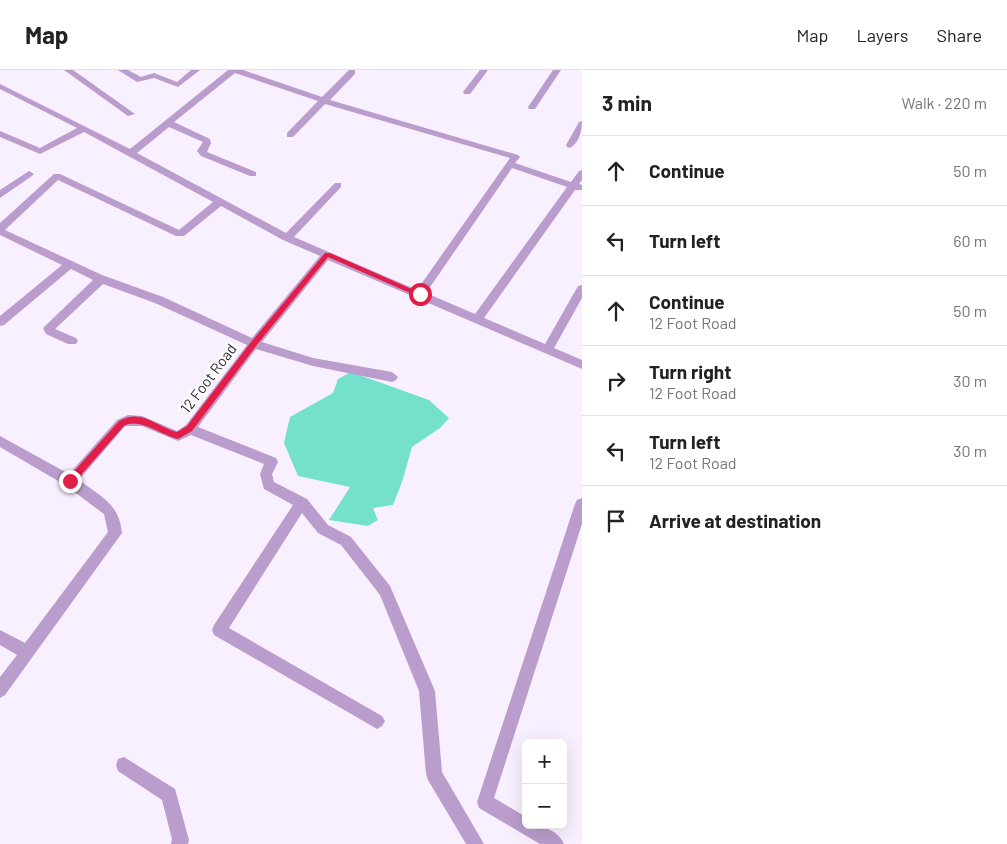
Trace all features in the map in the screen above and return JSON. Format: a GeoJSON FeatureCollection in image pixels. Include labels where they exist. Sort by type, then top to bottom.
{"type":"FeatureCollection","features":[{"type":"Feature","properties":{"kind":"street"},"geometry":{"type":"LineString","coordinates":[[68,70],[131,114]]}},
{"type":"Feature","properties":{"kind":"street"},"geometry":{"type":"LineString","coordinates":[[122,70],[140,80],[156,75],[178,85],[196,70]]}},
{"type":"Feature","properties":{"kind":"street"},"geometry":{"type":"LineString","coordinates":[[131,153],[234,70],[325,101],[514,156],[515,159],[511,165],[420,294]]}},
{"type":"Feature","properties":{"kind":"street"},"geometry":{"type":"LineString","coordinates":[[467,92],[484,70]]}},
{"type":"Feature","properties":{"kind":"street"},"geometry":{"type":"LineString","coordinates":[[532,107],[557,70]]}},
{"type":"Feature","properties":{"kind":"street"},"geometry":{"type":"LineString","coordinates":[[290,135],[352,72]]}},
{"type":"Feature","properties":{"kind":"street"},"geometry":{"type":"LineString","coordinates":[[0,86],[84,128],[287,238],[420,294],[582,366]]}},
{"type":"Feature","properties":{"kind":"street"},"geometry":{"type":"LineString","coordinates":[[168,123],[206,141],[207,143],[202,152],[204,154],[254,174]]}},
{"type":"Feature","properties":{"kind":"street"},"geometry":{"type":"LineString","coordinates":[[570,145],[582,124]]}},
{"type":"Feature","properties":{"kind":"street"},"geometry":{"type":"LineString","coordinates":[[0,134],[40,151],[84,128]]}},
{"type":"Feature","properties":{"kind":"street"},"geometry":{"type":"LineString","coordinates":[[511,165],[578,187]]}},
{"type":"Feature","properties":{"kind":"street"},"geometry":{"type":"LineString","coordinates":[[477,320],[578,187],[582,173]]}},
{"type":"Feature","properties":{"kind":"street"},"geometry":{"type":"LineString","coordinates":[[0,195],[29,174]]}},
{"type":"Feature","properties":{"kind":"street"},"geometry":{"type":"LineString","coordinates":[[222,202],[214,205],[180,234],[57,176],[0,230],[101,279],[159,300],[254,344],[313,362],[392,377]]}},
{"type":"Feature","properties":{"kind":"street"},"geometry":{"type":"LineString","coordinates":[[287,238],[338,185]]}},
{"type":"Feature","properties":{"kind":"street","name":"12 Foot Road"},"geometry":{"type":"LineString","coordinates":[[70,481],[122,423],[130,418],[140,419],[166,433],[178,436],[190,428],[254,344],[327,254]]}},
{"type":"Feature","properties":{"kind":"street"},"geometry":{"type":"LineString","coordinates":[[0,322],[70,264]]}},
{"type":"Feature","properties":{"kind":"street"},"geometry":{"type":"LineString","coordinates":[[72,341],[50,331],[49,328],[101,279]]}},
{"type":"Feature","properties":{"kind":"street"},"geometry":{"type":"LineString","coordinates":[[547,350],[582,289]]}},
{"type":"Feature","properties":{"kind":"street"},"geometry":{"type":"LineString","coordinates":[[190,428],[272,462],[266,474],[269,485],[302,503],[322,529],[346,541],[385,592],[428,691],[434,774],[476,844]]}},
{"type":"Feature","properties":{"kind":"street"},"geometry":{"type":"LineString","coordinates":[[0,441],[70,481],[109,510],[114,522],[115,532],[0,690]]}},
{"type":"Feature","properties":{"kind":"street"},"geometry":{"type":"LineString","coordinates":[[302,503],[219,630],[377,721]]}},
{"type":"Feature","properties":{"kind":"street"},"geometry":{"type":"LineString","coordinates":[[556,844],[485,802],[582,504]]}},
{"type":"Feature","properties":{"kind":"street"},"geometry":{"type":"LineString","coordinates":[[0,637],[28,653]]}},
{"type":"Feature","properties":{"kind":"street"},"geometry":{"type":"LineString","coordinates":[[124,765],[169,795],[181,840],[179,844]]}},
{"type":"Feature","properties":{"kind":"shaded area"},"geometry":{"type":"Polygon","coordinates":[[[351,372],[429,400],[449,418],[440,428],[412,447],[393,505],[373,508],[378,520],[368,526],[329,520],[350,487],[298,476],[284,443],[290,417],[333,393],[338,379],[351,372]]]}},
{"type":"Feature","properties":{"kind":"route"},"geometry":{"type":"LineString","coordinates":[[70,481],[122,423],[130,418],[140,419],[166,433],[178,436],[190,428],[254,344],[327,254],[420,294]]}}]}
